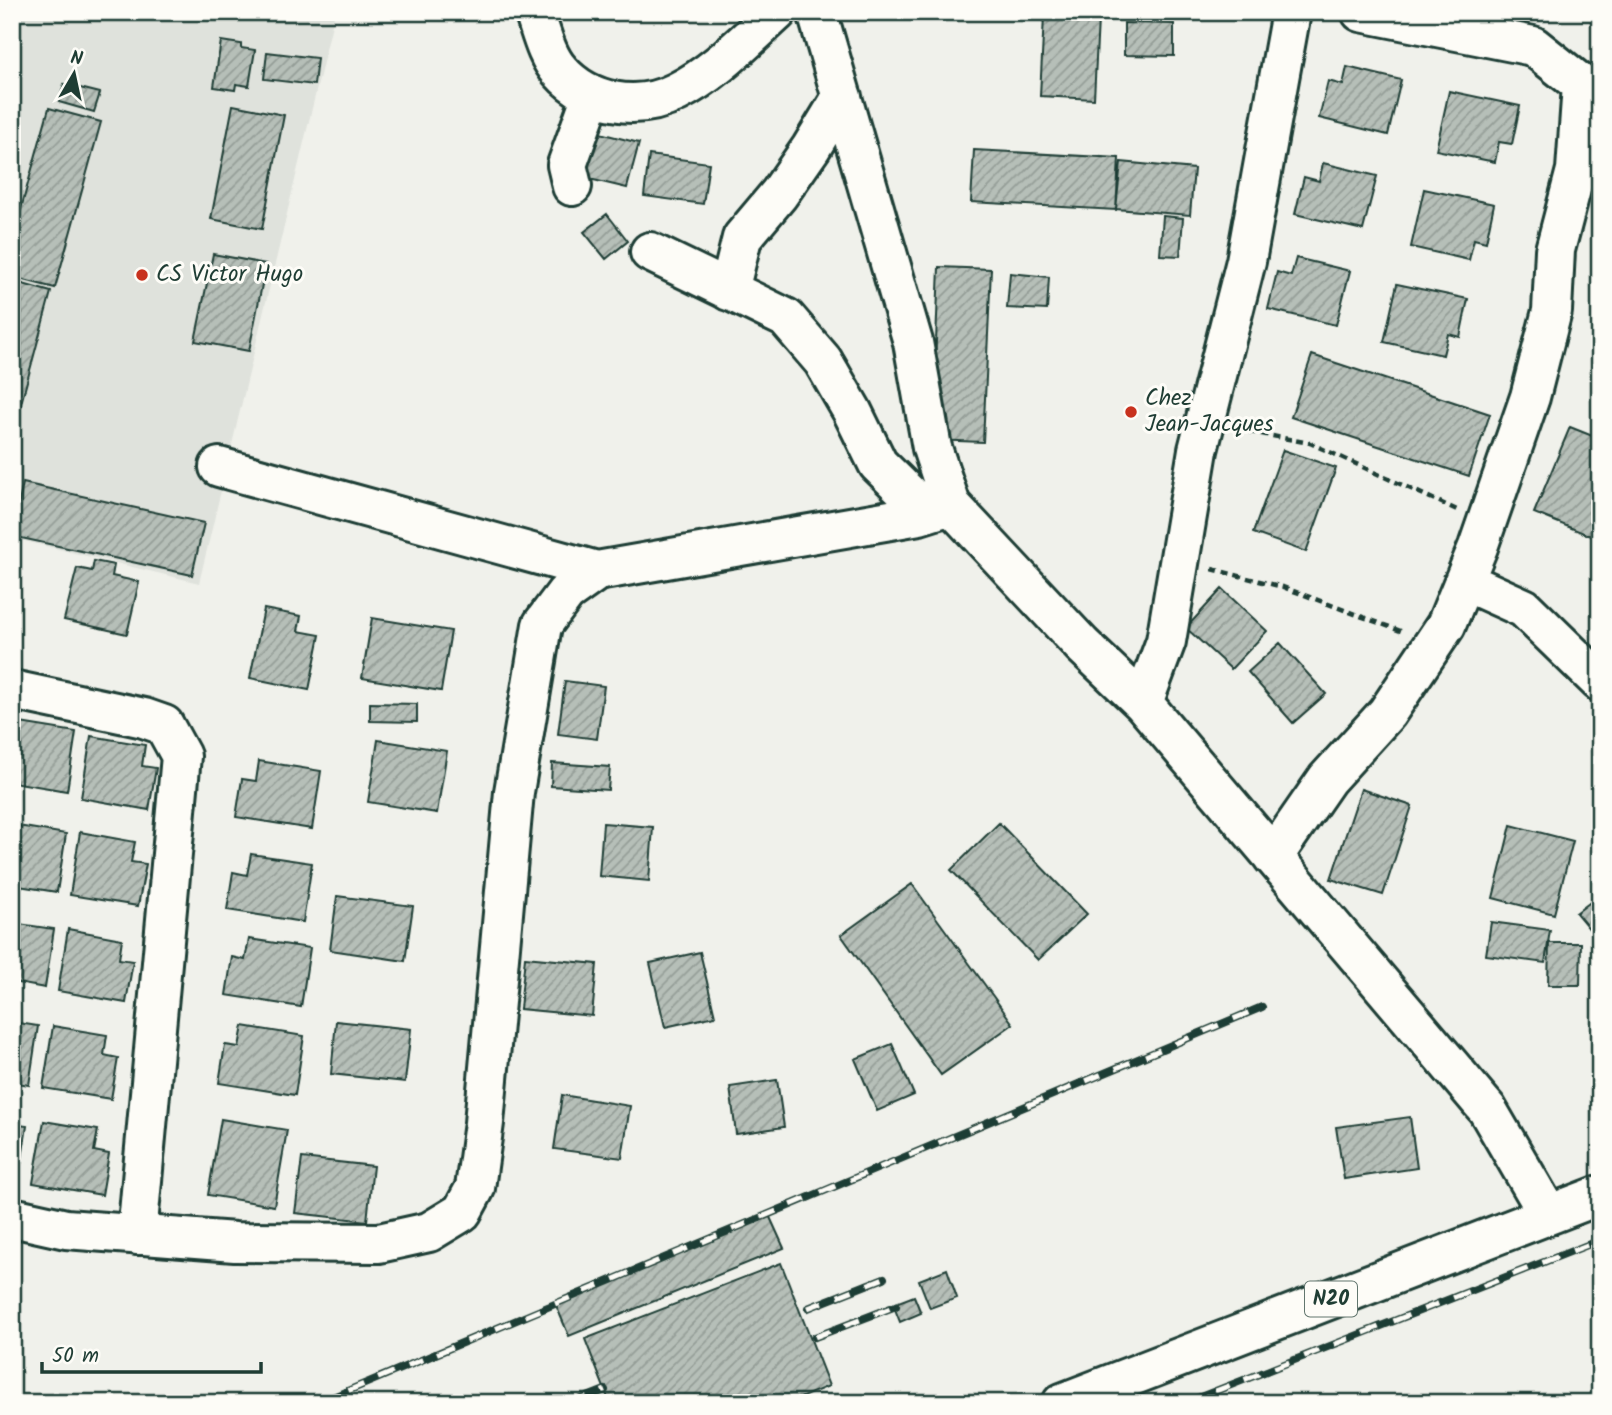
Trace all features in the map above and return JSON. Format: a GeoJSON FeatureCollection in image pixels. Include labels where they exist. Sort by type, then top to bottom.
{"type":"FeatureCollection","features":[{"type":"Feature","properties":{"kind":"street"},"geometry":{"type":"LineString","coordinates":[[534,12],[545,44],[559,70],[592,95],[605,101],[643,102],[676,93],[711,71],[777,12]]}},
{"type":"Feature","properties":{"kind":"street"},"geometry":{"type":"LineString","coordinates":[[817,12],[913,342],[932,448],[939,508]]}},
{"type":"Feature","properties":{"kind":"street"},"geometry":{"type":"LineString","coordinates":[[1143,703],[1166,641],[1198,450],[1246,261],[1291,12]]}},
{"type":"Feature","properties":{"kind":"street"},"geometry":{"type":"LineString","coordinates":[[1273,857],[1327,779],[1387,713],[1446,625],[1487,523],[1530,397],[1552,311],[1555,250],[1576,170],[1582,85],[1532,46],[1361,12]]}},
{"type":"Feature","properties":{"kind":"street"},"geometry":{"type":"LineString","coordinates":[[572,186],[567,165],[592,95]]}},
{"type":"Feature","properties":{"kind":"street"},"geometry":{"type":"LineString","coordinates":[[729,292],[742,238],[779,194],[842,97]]}},
{"type":"Feature","properties":{"kind":"street"},"geometry":{"type":"LineString","coordinates":[[650,252],[786,318],[823,361],[878,464],[939,508],[1143,703],[1487,1109],[1548,1214]]}},
{"type":"Feature","properties":{"kind":"street"},"geometry":{"type":"LineString","coordinates":[[219,467],[597,571]]}},
{"type":"Feature","properties":{"kind":"street"},"geometry":{"type":"LineString","coordinates":[[12,1217],[66,1229],[235,1242],[379,1243],[429,1232],[462,1213],[475,1188],[514,792],[542,625],[566,593],[597,571],[939,508]]}},
{"type":"Feature","properties":{"kind":"street"},"geometry":{"type":"LineString","coordinates":[[1464,581],[1524,608],[1600,682]]}},
{"type":"Feature","properties":{"kind":"street"},"geometry":{"type":"LineString","coordinates":[[12,690],[144,718],[164,725],[181,756],[137,1235]]}},
{"type":"Feature","properties":{"kind":"street","name":"N20"},"geometry":{"type":"LineString","coordinates":[[1062,1403],[1600,1195]]}},
{"type":"Feature","properties":{"kind":"path"},"geometry":{"type":"LineString","coordinates":[[1209,406],[1245,432],[1310,443],[1487,523]]}},
{"type":"Feature","properties":{"kind":"path"},"geometry":{"type":"LineString","coordinates":[[1180,559],[1283,587],[1379,621],[1433,645]]}},
{"type":"Feature","properties":{"kind":"shaded area","name":"CS Victor Hugo"},"geometry":{"type":"Polygon","coordinates":[[[12,12],[335,12],[199,583],[12,538],[12,12]]]}},
{"type":"Feature","properties":{"kind":"building"},"geometry":{"type":"Polygon","coordinates":[[[1044,16],[1098,19],[1094,99],[1040,96],[1044,16]]]}},
{"type":"Feature","properties":{"kind":"building"},"geometry":{"type":"Polygon","coordinates":[[[1124,23],[1174,24],[1174,56],[1124,55],[1124,23]]]}},
{"type":"Feature","properties":{"kind":"building"},"geometry":{"type":"Polygon","coordinates":[[[221,41],[241,44],[241,48],[255,50],[249,86],[236,84],[235,90],[214,87],[221,41]]]}},
{"type":"Feature","properties":{"kind":"building"},"geometry":{"type":"Polygon","coordinates":[[[267,52],[317,58],[314,85],[264,79],[267,52]]]}},
{"type":"Feature","properties":{"kind":"building"},"geometry":{"type":"Polygon","coordinates":[[[1347,67],[1401,80],[1388,135],[1319,118],[1328,81],[1343,85],[1347,67]]]}},
{"type":"Feature","properties":{"kind":"building"},"geometry":{"type":"Polygon","coordinates":[[[64,84],[100,93],[94,112],[59,102],[64,84]]]}},
{"type":"Feature","properties":{"kind":"building"},"geometry":{"type":"Polygon","coordinates":[[[1449,91],[1520,106],[1512,144],[1499,142],[1495,162],[1436,150],[1449,91]]]}},
{"type":"Feature","properties":{"kind":"building"},"geometry":{"type":"Polygon","coordinates":[[[233,105],[284,115],[262,229],[211,219],[233,105]]]}},
{"type":"Feature","properties":{"kind":"building"},"geometry":{"type":"Polygon","coordinates":[[[49,108],[101,122],[55,288],[12,277],[12,241],[49,108]]]}},
{"type":"Feature","properties":{"kind":"building"},"geometry":{"type":"Polygon","coordinates":[[[592,131],[639,143],[627,188],[581,177],[592,131]]]}},
{"type":"Feature","properties":{"kind":"building"},"geometry":{"type":"Polygon","coordinates":[[[974,150],[1119,158],[1116,210],[971,202],[974,150]]]}},
{"type":"Feature","properties":{"kind":"building"},"geometry":{"type":"Polygon","coordinates":[[[649,155],[709,163],[703,204],[644,196],[649,155]]]}},
{"type":"Feature","properties":{"kind":"building"},"geometry":{"type":"Polygon","coordinates":[[[1121,162],[1194,169],[1190,215],[1116,209],[1121,162]]]}},
{"type":"Feature","properties":{"kind":"building"},"geometry":{"type":"Polygon","coordinates":[[[1323,163],[1377,176],[1363,230],[1295,214],[1304,177],[1319,181],[1323,163]]]}},
{"type":"Feature","properties":{"kind":"building"},"geometry":{"type":"Polygon","coordinates":[[[1424,189],[1494,204],[1486,242],[1474,239],[1469,260],[1411,247],[1424,189]]]}},
{"type":"Feature","properties":{"kind":"building"},"geometry":{"type":"Polygon","coordinates":[[[607,214],[628,241],[606,259],[584,232],[607,214]]]}},
{"type":"Feature","properties":{"kind":"building"},"geometry":{"type":"Polygon","coordinates":[[[1163,216],[1183,218],[1180,256],[1160,255],[1163,216]]]}},
{"type":"Feature","properties":{"kind":"building"},"geometry":{"type":"Polygon","coordinates":[[[213,254],[266,264],[249,351],[195,341],[213,254]]]}},
{"type":"Feature","properties":{"kind":"building"},"geometry":{"type":"Polygon","coordinates":[[[1296,258],[1350,271],[1336,325],[1268,309],[1277,272],[1291,276],[1296,258]]]}},
{"type":"Feature","properties":{"kind":"building"},"geometry":{"type":"Polygon","coordinates":[[[939,267],[991,269],[983,442],[932,440],[939,267]]]}},
{"type":"Feature","properties":{"kind":"building"},"geometry":{"type":"Polygon","coordinates":[[[1010,273],[1049,277],[1047,310],[1007,308],[1010,273]]]}},
{"type":"Feature","properties":{"kind":"building"},"geometry":{"type":"Polygon","coordinates":[[[12,281],[51,292],[12,437],[12,281]]]}},
{"type":"Feature","properties":{"kind":"building"},"geometry":{"type":"Polygon","coordinates":[[[1397,284],[1468,299],[1460,337],[1448,334],[1443,355],[1384,342],[1397,284]]]}},
{"type":"Feature","properties":{"kind":"building"},"geometry":{"type":"Polygon","coordinates":[[[1312,355],[1490,414],[1469,476],[1291,417],[1312,355]]]}},
{"type":"Feature","properties":{"kind":"building"},"geometry":{"type":"Polygon","coordinates":[[[1570,427],[1600,439],[1600,516],[1591,536],[1534,513],[1570,427]]]}},
{"type":"Feature","properties":{"kind":"building"},"geometry":{"type":"Polygon","coordinates":[[[1283,450],[1336,468],[1306,552],[1253,533],[1283,450]]]}},
{"type":"Feature","properties":{"kind":"building"},"geometry":{"type":"Polygon","coordinates":[[[23,483],[204,523],[192,575],[12,536],[23,483]]]}},
{"type":"Feature","properties":{"kind":"building"},"geometry":{"type":"Polygon","coordinates":[[[94,561],[114,565],[112,576],[139,582],[127,634],[64,620],[77,568],[92,571],[94,561]]]}},
{"type":"Feature","properties":{"kind":"building"},"geometry":{"type":"Polygon","coordinates":[[[1222,589],[1267,631],[1231,669],[1186,628],[1222,589]]]}},
{"type":"Feature","properties":{"kind":"building"},"geometry":{"type":"Polygon","coordinates":[[[264,609],[301,616],[298,631],[320,635],[309,690],[250,678],[264,609]]]}},
{"type":"Feature","properties":{"kind":"building"},"geometry":{"type":"Polygon","coordinates":[[[372,618],[451,631],[441,691],[362,678],[372,618]]]}},
{"type":"Feature","properties":{"kind":"building"},"geometry":{"type":"Polygon","coordinates":[[[1280,643],[1326,694],[1293,723],[1248,672],[1280,643]]]}},
{"type":"Feature","properties":{"kind":"building"},"geometry":{"type":"Polygon","coordinates":[[[565,681],[604,686],[597,739],[558,734],[565,681]]]}},
{"type":"Feature","properties":{"kind":"building"},"geometry":{"type":"Polygon","coordinates":[[[370,703],[417,704],[417,722],[370,721],[370,703]]]}},
{"type":"Feature","properties":{"kind":"building"},"geometry":{"type":"Polygon","coordinates":[[[14,722],[76,732],[67,791],[12,782],[14,722]]]}},
{"type":"Feature","properties":{"kind":"building"},"geometry":{"type":"Polygon","coordinates":[[[91,736],[145,745],[142,766],[156,768],[149,810],[81,798],[91,736]]]}},
{"type":"Feature","properties":{"kind":"building"},"geometry":{"type":"Polygon","coordinates":[[[378,740],[447,751],[437,813],[368,802],[378,740]]]}},
{"type":"Feature","properties":{"kind":"building"},"geometry":{"type":"Polygon","coordinates":[[[259,761],[321,771],[312,829],[236,817],[242,779],[256,781],[259,761]]]}},
{"type":"Feature","properties":{"kind":"building"},"geometry":{"type":"Polygon","coordinates":[[[552,763],[610,767],[608,790],[551,786],[552,763]]]}},
{"type":"Feature","properties":{"kind":"building"},"geometry":{"type":"Polygon","coordinates":[[[1361,789],[1412,806],[1383,895],[1331,879],[1361,789]]]}},
{"type":"Feature","properties":{"kind":"building"},"geometry":{"type":"Polygon","coordinates":[[[603,823],[653,827],[649,881],[599,876],[603,823]]]}},
{"type":"Feature","properties":{"kind":"building"},"geometry":{"type":"Polygon","coordinates":[[[999,823],[1087,914],[1038,960],[951,870],[999,823]]]}},
{"type":"Feature","properties":{"kind":"building"},"geometry":{"type":"Polygon","coordinates":[[[12,825],[66,834],[57,892],[12,885],[12,825]]]}},
{"type":"Feature","properties":{"kind":"building"},"geometry":{"type":"Polygon","coordinates":[[[1511,825],[1573,841],[1554,914],[1493,898],[1511,825]]]}},
{"type":"Feature","properties":{"kind":"building"},"geometry":{"type":"Polygon","coordinates":[[[80,832],[135,842],[131,862],[146,864],[138,906],[70,895],[80,832]]]}},
{"type":"Feature","properties":{"kind":"building"},"geometry":{"type":"Polygon","coordinates":[[[251,854],[312,863],[303,922],[227,910],[233,872],[247,875],[251,854]]]}},
{"type":"Feature","properties":{"kind":"building"},"geometry":{"type":"Polygon","coordinates":[[[912,884],[1013,1024],[941,1075],[841,935],[912,884]]]}},
{"type":"Feature","properties":{"kind":"building"},"geometry":{"type":"Polygon","coordinates":[[[337,896],[413,906],[405,961],[330,950],[337,896]]]}},
{"type":"Feature","properties":{"kind":"building"},"geometry":{"type":"Polygon","coordinates":[[[1593,900],[1600,908],[1600,942],[1576,913],[1593,900]]]}},
{"type":"Feature","properties":{"kind":"building"},"geometry":{"type":"Polygon","coordinates":[[[1491,922],[1550,930],[1545,963],[1486,955],[1491,922]]]}},
{"type":"Feature","properties":{"kind":"building"},"geometry":{"type":"Polygon","coordinates":[[[12,923],[54,929],[45,988],[12,982],[12,923]]]}},
{"type":"Feature","properties":{"kind":"building"},"geometry":{"type":"Polygon","coordinates":[[[68,929],[122,939],[119,959],[133,961],[126,1003],[58,991],[68,929]]]}},
{"type":"Feature","properties":{"kind":"building"},"geometry":{"type":"Polygon","coordinates":[[[249,939],[310,948],[301,1007],[226,995],[232,957],[245,960],[249,939]]]}},
{"type":"Feature","properties":{"kind":"building"},"geometry":{"type":"Polygon","coordinates":[[[1549,943],[1581,943],[1580,985],[1548,985],[1549,943]]]}},
{"type":"Feature","properties":{"kind":"building"},"geometry":{"type":"Polygon","coordinates":[[[700,952],[715,1016],[665,1027],[650,963],[700,952]]]}},
{"type":"Feature","properties":{"kind":"building"},"geometry":{"type":"Polygon","coordinates":[[[525,957],[597,964],[592,1016],[520,1009],[525,957]]]}},
{"type":"Feature","properties":{"kind":"building"},"geometry":{"type":"Polygon","coordinates":[[[336,1021],[411,1029],[405,1082],[331,1074],[336,1021]]]}},
{"type":"Feature","properties":{"kind":"building"},"geometry":{"type":"Polygon","coordinates":[[[12,1022],[38,1026],[29,1085],[12,1082],[12,1022]]]}},
{"type":"Feature","properties":{"kind":"building"},"geometry":{"type":"Polygon","coordinates":[[[53,1026],[107,1035],[104,1055],[118,1058],[111,1099],[43,1088],[53,1026]]]}},
{"type":"Feature","properties":{"kind":"building"},"geometry":{"type":"Polygon","coordinates":[[[243,1026],[304,1036],[295,1095],[219,1083],[225,1045],[239,1047],[243,1026]]]}},
{"type":"Feature","properties":{"kind":"building"},"geometry":{"type":"Polygon","coordinates":[[[892,1044],[914,1095],[877,1111],[855,1059],[892,1044]]]}},
{"type":"Feature","properties":{"kind":"building"},"geometry":{"type":"Polygon","coordinates":[[[777,1080],[784,1127],[736,1134],[730,1087],[777,1080]]]}},
{"type":"Feature","properties":{"kind":"building"},"geometry":{"type":"Polygon","coordinates":[[[562,1095],[630,1106],[622,1158],[554,1149],[562,1095]]]}},
{"type":"Feature","properties":{"kind":"building"},"geometry":{"type":"Polygon","coordinates":[[[1410,1117],[1417,1168],[1344,1179],[1336,1127],[1410,1117]]]}},
{"type":"Feature","properties":{"kind":"building"},"geometry":{"type":"Polygon","coordinates":[[[221,1119],[287,1130],[274,1206],[208,1195],[221,1119]]]}},
{"type":"Feature","properties":{"kind":"building"},"geometry":{"type":"Polygon","coordinates":[[[44,1121],[98,1130],[94,1151],[109,1154],[102,1195],[33,1183],[44,1121]]]}},
{"type":"Feature","properties":{"kind":"building"},"geometry":{"type":"Polygon","coordinates":[[[12,1124],[27,1126],[18,1184],[12,1183],[12,1124]]]}},
{"type":"Feature","properties":{"kind":"building"},"geometry":{"type":"Polygon","coordinates":[[[302,1158],[373,1166],[367,1221],[295,1213],[302,1158]]]}},
{"type":"Feature","properties":{"kind":"building"},"geometry":{"type":"Polygon","coordinates":[[[769,1215],[784,1248],[569,1336],[555,1303],[769,1215]]]}},
{"type":"Feature","properties":{"kind":"building"},"geometry":{"type":"Polygon","coordinates":[[[781,1263],[829,1386],[788,1403],[610,1403],[585,1339],[781,1263]]]}},
{"type":"Feature","properties":{"kind":"building"},"geometry":{"type":"Polygon","coordinates":[[[947,1269],[957,1298],[930,1308],[919,1280],[947,1269]]]}},
{"type":"Feature","properties":{"kind":"building"},"geometry":{"type":"Polygon","coordinates":[[[914,1296],[921,1313],[900,1322],[893,1304],[914,1296]]]}},
{"type":"Feature","properties":{"kind":"railway"},"geometry":{"type":"LineString","coordinates":[[319,1403],[1262,1007]]}},
{"type":"Feature","properties":{"kind":"railway"},"geometry":{"type":"LineString","coordinates":[[1185,1403],[1600,1240]]}},
{"type":"Feature","properties":{"kind":"railway"},"geometry":{"type":"LineString","coordinates":[[808,1308],[884,1278]]}},
{"type":"Feature","properties":{"kind":"railway"},"geometry":{"type":"LineString","coordinates":[[815,1337],[896,1306]]}},
{"type":"Feature","properties":{"kind":"railway"},"geometry":{"type":"LineString","coordinates":[[572,1403],[605,1390]]}},
{"type":"Feature","properties":{"kind":"place","name":"CS Victor Hugo"},"geometry":{"type":"Point","coordinates":[142,275]}},
{"type":"Feature","properties":{"kind":"place","name":"Chez Jean-Jacques"},"geometry":{"type":"Point","coordinates":[1131,412]}}]}
